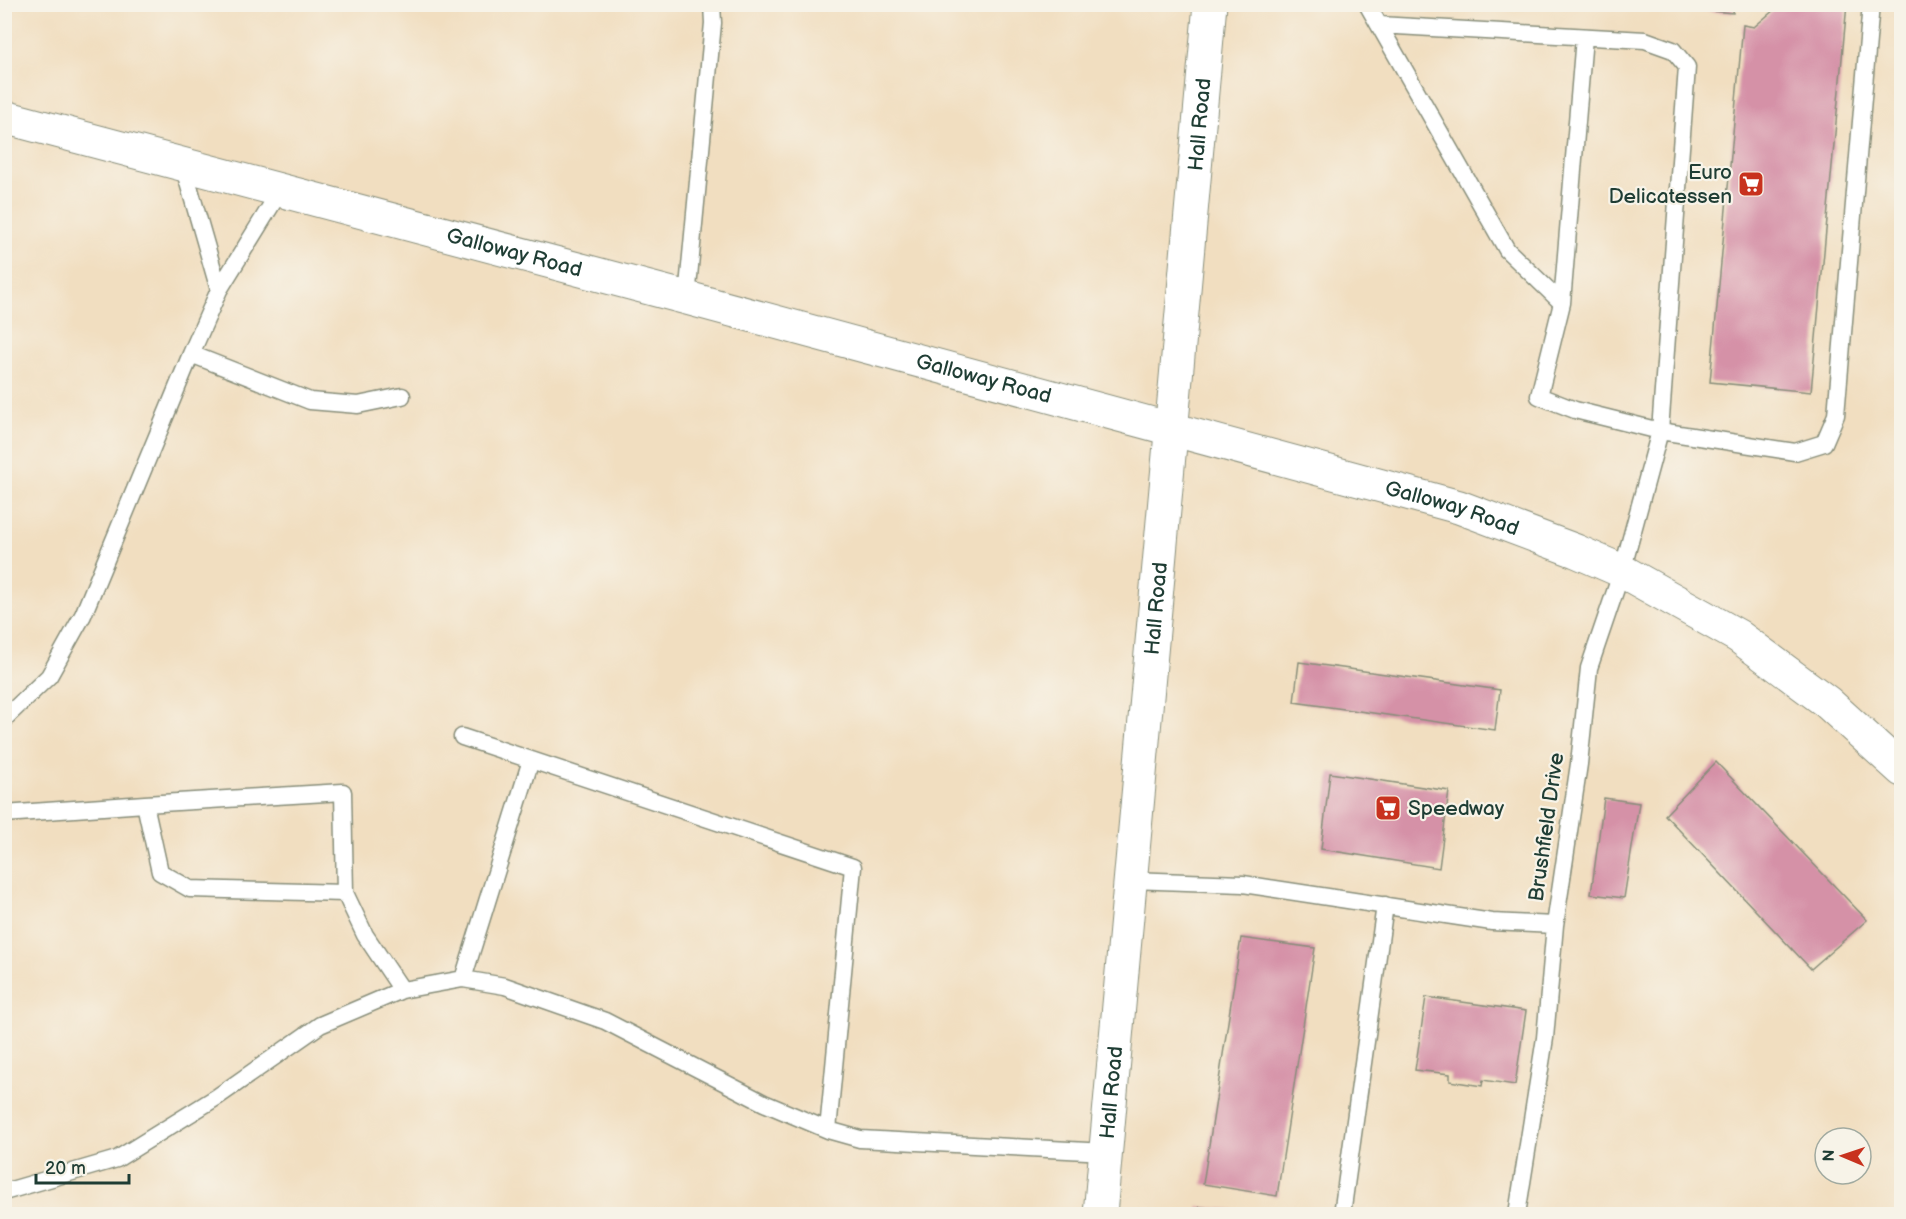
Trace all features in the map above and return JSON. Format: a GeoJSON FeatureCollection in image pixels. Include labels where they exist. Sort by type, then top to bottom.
{"type":"FeatureCollection","features":[{"type":"Feature","properties":{"kind":"street","name":"Hall Road"},"geometry":{"type":"LineString","coordinates":[[1100,1215],[1171,428],[1181,346],[1210,4]]}},
{"type":"Feature","properties":{"kind":"street","name":"Galloway Road"},"geometry":{"type":"LineString","coordinates":[[4,117],[687,298],[1459,507],[1576,551],[1622,572],[1738,636],[1827,702],[1902,770]]}},
{"type":"Feature","properties":{"kind":"lane"},"geometry":{"type":"LineString","coordinates":[[687,298],[712,34],[712,4]]}},
{"type":"Feature","properties":{"kind":"lane"},"geometry":{"type":"LineString","coordinates":[[1367,4],[1506,250],[1562,303]]}},
{"type":"Feature","properties":{"kind":"lane"},"geometry":{"type":"LineString","coordinates":[[1584,37],[1562,303],[1539,396],[1575,410],[1660,431],[1795,452],[1824,443],[1836,416],[1871,4]]}},
{"type":"Feature","properties":{"kind":"lane","name":"Brushfield Drive"},"geometry":{"type":"LineString","coordinates":[[1130,880],[1244,884],[1492,922],[1555,925],[1579,764],[1589,668],[1622,572],[1660,431],[1687,67],[1673,50],[1645,40],[1379,25]]}},
{"type":"Feature","properties":{"kind":"lane"},"geometry":{"type":"LineString","coordinates":[[183,165],[219,290]]}},
{"type":"Feature","properties":{"kind":"lane"},"geometry":{"type":"LineString","coordinates":[[4,719],[49,676],[82,615],[219,290],[280,191]]}},
{"type":"Feature","properties":{"kind":"lane"},"geometry":{"type":"LineString","coordinates":[[191,354],[310,401],[358,405],[402,396]]}},
{"type":"Feature","properties":{"kind":"lane"},"geometry":{"type":"LineString","coordinates":[[462,737],[853,867],[828,1130]]}},
{"type":"Feature","properties":{"kind":"lane"},"geometry":{"type":"LineString","coordinates":[[463,979],[531,760]]}},
{"type":"Feature","properties":{"kind":"lane"},"geometry":{"type":"LineString","coordinates":[[4,813],[343,792],[345,893],[365,935],[402,990]]}},
{"type":"Feature","properties":{"kind":"lane"},"geometry":{"type":"LineString","coordinates":[[145,804],[160,872],[190,889],[345,893]]}},
{"type":"Feature","properties":{"kind":"lane"},"geometry":{"type":"LineString","coordinates":[[1342,1215],[1385,905]]}},
{"type":"Feature","properties":{"kind":"lane"},"geometry":{"type":"LineString","coordinates":[[1517,1215],[1545,1038],[1555,925]]}},
{"type":"Feature","properties":{"kind":"lane"},"geometry":{"type":"LineString","coordinates":[[4,1192],[117,1159],[217,1097],[320,1025],[402,990],[463,979],[505,986],[605,1022],[764,1103],[828,1130],[860,1139],[1106,1152]]}},
{"type":"Feature","properties":{"kind":"building"},"geometry":{"type":"Polygon","coordinates":[[[1654,4],[1734,4],[1733,13],[1654,6],[1654,4]]]}},
{"type":"Feature","properties":{"kind":"building"},"geometry":{"type":"Polygon","coordinates":[[[1781,4],[1847,4],[1811,392],[1710,382],[1743,25],[1754,27],[1781,4]]]}},
{"type":"Feature","properties":{"kind":"building"},"geometry":{"type":"Polygon","coordinates":[[[1299,662],[1500,690],[1495,730],[1294,702],[1299,662]]]}},
{"type":"Feature","properties":{"kind":"building"},"geometry":{"type":"Polygon","coordinates":[[[1716,762],[1867,920],[1811,969],[1665,815],[1716,762]]]}},
{"type":"Feature","properties":{"kind":"building"},"geometry":{"type":"Polygon","coordinates":[[[1330,773],[1449,791],[1439,868],[1321,849],[1330,773]]]}},
{"type":"Feature","properties":{"kind":"building"},"geometry":{"type":"Polygon","coordinates":[[[1604,798],[1639,803],[1624,898],[1591,894],[1604,798]]]}},
{"type":"Feature","properties":{"kind":"building"},"geometry":{"type":"Polygon","coordinates":[[[1241,938],[1315,948],[1277,1196],[1203,1184],[1241,938]]]}},
{"type":"Feature","properties":{"kind":"building"},"geometry":{"type":"Polygon","coordinates":[[[1426,997],[1526,1011],[1515,1085],[1483,1080],[1482,1086],[1450,1081],[1450,1074],[1415,1070],[1426,997]]]}},
{"type":"Feature","properties":{"kind":"building"},"geometry":{"type":"Polygon","coordinates":[[[1199,1207],[1268,1213],[1268,1214],[1198,1214],[1199,1207]]]}},
{"type":"Feature","properties":{"kind":"building"},"geometry":{"type":"Polygon","coordinates":[[[1579,1210],[1619,1213],[1619,1214],[1579,1214],[1579,1210]]]}},
{"type":"Feature","properties":{"kind":"place","name":"Euro Delicatessen"},"geometry":{"type":"Point","coordinates":[1751,184]}},
{"type":"Feature","properties":{"kind":"place","name":"Speedway"},"geometry":{"type":"Point","coordinates":[1388,808]}}]}
